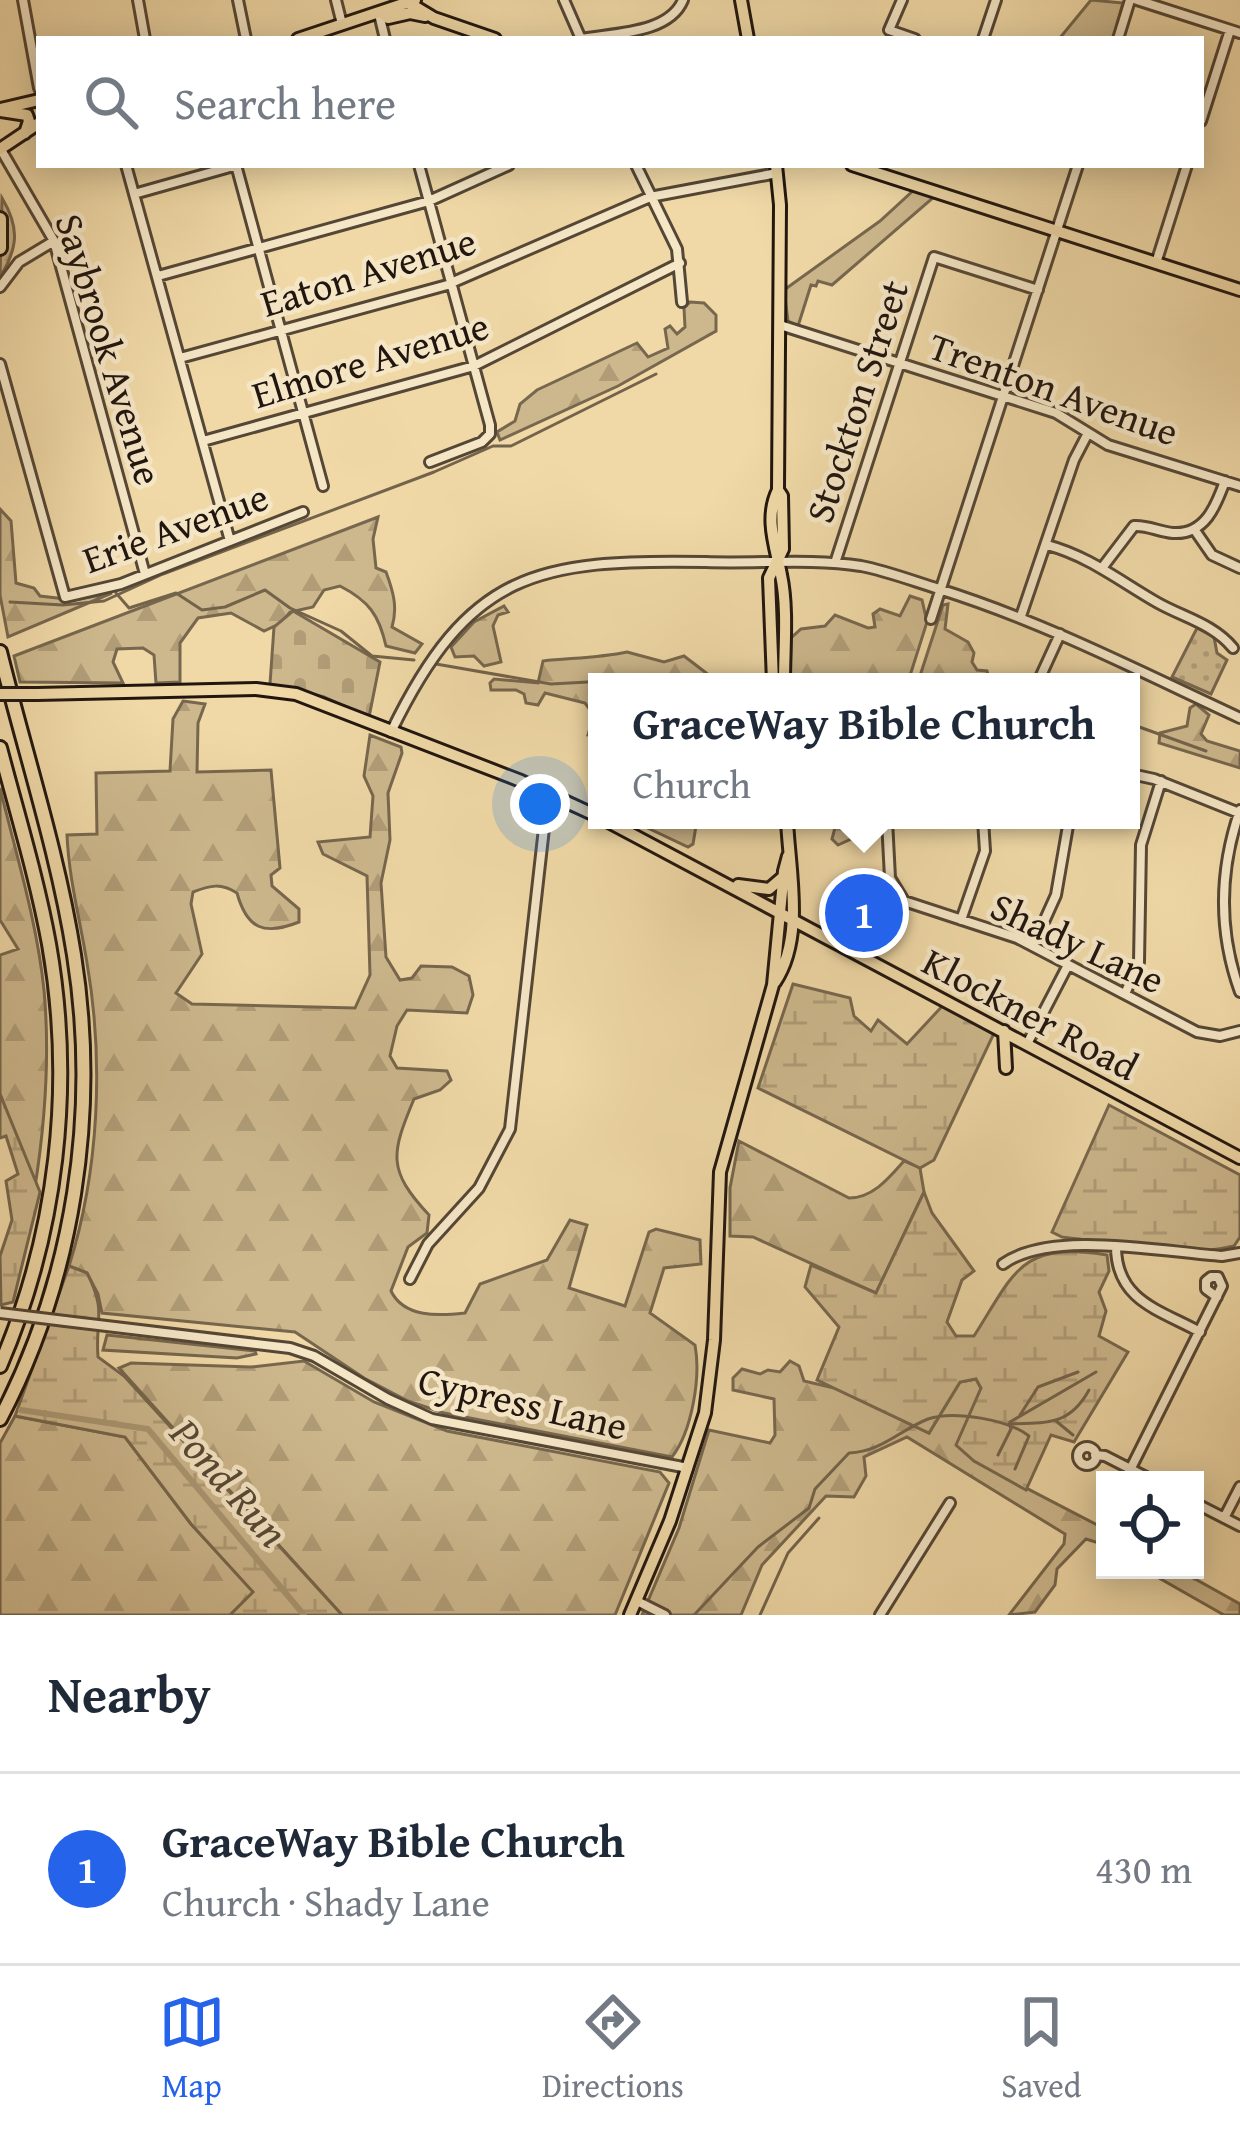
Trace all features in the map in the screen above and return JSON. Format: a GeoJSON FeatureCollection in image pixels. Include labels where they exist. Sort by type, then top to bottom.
{"type":"FeatureCollection","features":[{"type":"Feature","properties":{"kind":"highway"},"geometry":{"type":"LineString","coordinates":[[0,219],[0,248]]}},
{"type":"Feature","properties":{"kind":"highway"},"geometry":{"type":"LineString","coordinates":[[0,652],[70,929],[81,1008],[83,1088],[78,1167],[60,1262],[36,1340],[0,1419]]}},
{"type":"Feature","properties":{"kind":"highway"},"geometry":{"type":"LineString","coordinates":[[0,748],[49,947],[60,1076],[56,1153],[44,1229],[0,1366]]}},
{"type":"Feature","properties":{"kind":"main road"},"geometry":{"type":"LineString","coordinates":[[741,0],[747,36]]}},
{"type":"Feature","properties":{"kind":"main road"},"geometry":{"type":"LineString","coordinates":[[308,36],[412,1],[434,18]]}},
{"type":"Feature","properties":{"kind":"main road"},"geometry":{"type":"LineString","coordinates":[[380,13],[388,18],[410,13],[434,18],[486,36]]}},
{"type":"Feature","properties":{"kind":"main road"},"geometry":{"type":"LineString","coordinates":[[0,110],[36,104]]}},
{"type":"Feature","properties":{"kind":"main road"},"geometry":{"type":"LineString","coordinates":[[0,110],[27,115],[25,133]]}},
{"type":"Feature","properties":{"kind":"main road"},"geometry":{"type":"LineString","coordinates":[[0,148],[36,125]]}},
{"type":"Feature","properties":{"kind":"main road"},"geometry":{"type":"LineString","coordinates":[[861,168],[1240,290]]}},
{"type":"Feature","properties":{"kind":"main road"},"geometry":{"type":"LineString","coordinates":[[773,673],[769,578],[783,549],[778,490],[777,169]]}},
{"type":"Feature","properties":{"kind":"main road"},"geometry":{"type":"LineString","coordinates":[[775,562],[781,576],[784,673]]}},
{"type":"Feature","properties":{"kind":"main road","name":"Klockner Road"},"geometry":{"type":"LineString","coordinates":[[0,694],[276,691],[315,699],[588,812]]}},
{"type":"Feature","properties":{"kind":"main road","name":"Klockner Road"},"geometry":{"type":"LineString","coordinates":[[622,829],[1240,1158]]}},
{"type":"Feature","properties":{"kind":"main road"},"geometry":{"type":"LineString","coordinates":[[630,1615],[700,1435],[712,1364],[720,1172],[773,985],[784,962],[792,872],[787,829]]}},
{"type":"Feature","properties":{"kind":"main road"},"geometry":{"type":"LineString","coordinates":[[787,915],[783,874],[788,856]]}},
{"type":"Feature","properties":{"kind":"main road"},"geometry":{"type":"LineString","coordinates":[[727,883],[769,890],[783,874]]}},
{"type":"Feature","properties":{"kind":"main road"},"geometry":{"type":"LineString","coordinates":[[1004,1031],[1006,1068]]}},
{"type":"Feature","properties":{"kind":"street"},"geometry":{"type":"LineString","coordinates":[[23,0],[36,72]]}},
{"type":"Feature","properties":{"kind":"street"},"geometry":{"type":"LineString","coordinates":[[138,0],[144,36]]}},
{"type":"Feature","properties":{"kind":"street"},"geometry":{"type":"LineString","coordinates":[[238,0],[245,36]]}},
{"type":"Feature","properties":{"kind":"street"},"geometry":{"type":"LineString","coordinates":[[336,0],[343,25]]}},
{"type":"Feature","properties":{"kind":"street"},"geometry":{"type":"LineString","coordinates":[[563,0],[580,36]]}},
{"type":"Feature","properties":{"kind":"street"},"geometry":{"type":"LineString","coordinates":[[596,36],[661,23],[674,16],[683,0]]}},
{"type":"Feature","properties":{"kind":"street"},"geometry":{"type":"LineString","coordinates":[[902,0],[889,30],[906,36]]}},
{"type":"Feature","properties":{"kind":"street"},"geometry":{"type":"LineString","coordinates":[[984,36],[996,0]]}},
{"type":"Feature","properties":{"kind":"street"},"geometry":{"type":"LineString","coordinates":[[1119,36],[1134,0],[1164,4],[1235,31],[1204,113]]}},
{"type":"Feature","properties":{"kind":"street"},"geometry":{"type":"LineString","coordinates":[[380,13],[384,36]]}},
{"type":"Feature","properties":{"kind":"street"},"geometry":{"type":"LineString","coordinates":[[661,23],[663,36]]}},
{"type":"Feature","properties":{"kind":"street","name":"Saybrook Avenue"},"geometry":{"type":"LineString","coordinates":[[0,148],[54,241],[146,574]]}},
{"type":"Feature","properties":{"kind":"street"},"geometry":{"type":"LineString","coordinates":[[127,168],[230,541]]}},
{"type":"Feature","properties":{"kind":"street"},"geometry":{"type":"LineString","coordinates":[[134,194],[226,168]]}},
{"type":"Feature","properties":{"kind":"street"},"geometry":{"type":"LineString","coordinates":[[238,168],[323,486]]}},
{"type":"Feature","properties":{"kind":"street"},"geometry":{"type":"LineString","coordinates":[[420,168],[490,434],[482,442],[430,462]]}},
{"type":"Feature","properties":{"kind":"street"},"geometry":{"type":"LineString","coordinates":[[158,276],[429,201],[502,168]]}},
{"type":"Feature","properties":{"kind":"street"},"geometry":{"type":"LineString","coordinates":[[637,168],[677,249],[682,302]]}},
{"type":"Feature","properties":{"kind":"street"},"geometry":{"type":"LineString","coordinates":[[931,619],[1077,168]]}},
{"type":"Feature","properties":{"kind":"street"},"geometry":{"type":"LineString","coordinates":[[1156,263],[1186,168]]}},
{"type":"Feature","properties":{"kind":"street","name":"Eaton Avenue"},"geometry":{"type":"LineString","coordinates":[[180,358],[451,283],[650,197],[777,169]]}},
{"type":"Feature","properties":{"kind":"street"},"geometry":{"type":"LineString","coordinates":[[0,286],[19,262],[54,241]]}},
{"type":"Feature","properties":{"kind":"street","name":"Stockton Street"},"geometry":{"type":"LineString","coordinates":[[835,564],[934,257],[1038,290]]}},
{"type":"Feature","properties":{"kind":"street","name":"Elmore Avenue"},"geometry":{"type":"LineString","coordinates":[[203,441],[474,366],[680,263]]}},
{"type":"Feature","properties":{"kind":"street","name":"Trenton Avenue"},"geometry":{"type":"LineString","coordinates":[[779,325],[1065,417],[1120,449],[1240,486]]}},
{"type":"Feature","properties":{"kind":"street","name":"Erie Avenue"},"geometry":{"type":"LineString","coordinates":[[0,364],[61,592],[68,597],[146,574],[302,512]]}},
{"type":"Feature","properties":{"kind":"street"},"geometry":{"type":"LineString","coordinates":[[1021,616],[1074,460],[1088,434]]}},
{"type":"Feature","properties":{"kind":"street"},"geometry":{"type":"LineString","coordinates":[[1102,568],[1134,526],[1174,533],[1194,529],[1210,515],[1225,481]]}},
{"type":"Feature","properties":{"kind":"street"},"geometry":{"type":"LineString","coordinates":[[1194,529],[1212,555],[1240,568]]}},
{"type":"Feature","properties":{"kind":"street"},"geometry":{"type":"LineString","coordinates":[[1047,545],[1077,554],[1168,608],[1214,629],[1232,648]]}},
{"type":"Feature","properties":{"kind":"street"},"geometry":{"type":"LineString","coordinates":[[391,732],[442,644],[480,608],[521,583],[555,570],[602,561],[775,562],[876,570],[1021,616],[1240,718]]}},
{"type":"Feature","properties":{"kind":"street"},"geometry":{"type":"LineString","coordinates":[[1042,673],[1060,634]]}},
{"type":"Feature","properties":{"kind":"street"},"geometry":{"type":"LineString","coordinates":[[1140,776],[1239,812],[1227,856],[1223,906],[1229,957],[1240,992]]}},
{"type":"Feature","properties":{"kind":"street"},"geometry":{"type":"LineString","coordinates":[[1125,994],[1139,962],[1142,845],[1161,782]]}},
{"type":"Feature","properties":{"kind":"street"},"geometry":{"type":"LineString","coordinates":[[410,1279],[428,1244],[479,1188],[510,1129],[548,793]]}},
{"type":"Feature","properties":{"kind":"street","name":"Shady Lane"},"geometry":{"type":"LineString","coordinates":[[890,829],[889,871],[895,891],[909,904],[1033,946],[1197,1032],[1220,1036],[1240,1030]]}},
{"type":"Feature","properties":{"kind":"street"},"geometry":{"type":"LineString","coordinates":[[961,920],[985,850],[984,829]]}},
{"type":"Feature","properties":{"kind":"street"},"geometry":{"type":"LineString","coordinates":[[1033,946],[1056,895],[1069,829]]}},
{"type":"Feature","properties":{"kind":"street"},"geometry":{"type":"LineString","coordinates":[[1027,1043],[1069,965]]}},
{"type":"Feature","properties":{"kind":"street"},"geometry":{"type":"LineString","coordinates":[[1003,1264],[1050,1245],[1222,1256],[1240,1253]]}},
{"type":"Feature","properties":{"kind":"street"},"geometry":{"type":"LineString","coordinates":[[1116,1248],[1117,1272],[1127,1290],[1200,1331]]}},
{"type":"Feature","properties":{"kind":"street"},"geometry":{"type":"LineString","coordinates":[[1131,1468],[1217,1297]]}},
{"type":"Feature","properties":{"kind":"street","name":"Cypress Lane"},"geometry":{"type":"LineString","coordinates":[[0,1313],[290,1348],[432,1419],[688,1468]]}},
{"type":"Feature","properties":{"kind":"street"},"geometry":{"type":"LineString","coordinates":[[1095,1455],[1136,1471]]}},
{"type":"Feature","properties":{"kind":"street"},"geometry":{"type":"LineString","coordinates":[[1224,1518],[1240,1487]]}},
{"type":"Feature","properties":{"kind":"street"},"geometry":{"type":"LineString","coordinates":[[880,1615],[950,1503]]}},
{"type":"Feature","properties":{"kind":"street"},"geometry":{"type":"LineString","coordinates":[[1204,1508],[1240,1526]]}},
{"type":"Feature","properties":{"kind":"street"},"geometry":{"type":"LineString","coordinates":[[637,1601],[664,1615]]}},
{"type":"Feature","properties":{"kind":"green space"},"geometry":{"type":"Polygon","coordinates":[[[1091,0],[1123,3],[1114,36],[1061,36],[1091,0]]]}},
{"type":"Feature","properties":{"kind":"green space"},"geometry":{"type":"Polygon","coordinates":[[[915,189],[934,197],[832,285],[818,281],[811,285],[798,326],[788,321],[784,290],[880,221],[915,189]]]}},
{"type":"Feature","properties":{"kind":"green space"},"geometry":{"type":"Polygon","coordinates":[[[2,198],[15,238],[0,277],[2,198]]]}},
{"type":"Feature","properties":{"kind":"green space"},"geometry":{"type":"Polygon","coordinates":[[[690,302],[704,303],[716,315],[716,331],[618,386],[500,440],[497,432],[515,421],[520,404],[537,390],[637,343],[648,357],[668,348],[665,329],[670,326],[677,334],[685,327],[684,308],[690,302]]]}},
{"type":"Feature","properties":{"kind":"green space"},"geometry":{"type":"Polygon","coordinates":[[[0,509],[11,521],[16,583],[34,588],[40,596],[74,600],[112,593],[8,637],[0,595],[0,509]]]}},
{"type":"Feature","properties":{"kind":"green space"},"geometry":{"type":"Polygon","coordinates":[[[378,517],[373,539],[376,568],[386,572],[393,592],[392,627],[422,644],[415,653],[386,646],[371,610],[340,586],[324,590],[313,607],[290,612],[264,631],[231,613],[198,618],[180,643],[180,682],[156,683],[154,655],[143,648],[117,649],[113,662],[123,683],[20,682],[14,656],[378,517]]]}},
{"type":"Feature","properties":{"kind":"green space"},"geometry":{"type":"Polygon","coordinates":[[[910,596],[922,600],[927,622],[911,673],[790,673],[791,638],[801,629],[825,626],[835,615],[875,627],[873,614],[880,609],[900,616],[910,596]]]}},
{"type":"Feature","properties":{"kind":"green space"},"geometry":{"type":"Polygon","coordinates":[[[948,604],[945,629],[968,642],[977,670],[988,673],[921,673],[943,605],[948,604]]]}},
{"type":"Feature","properties":{"kind":"green space"},"geometry":{"type":"Polygon","coordinates":[[[504,606],[508,612],[498,615],[493,626],[501,662],[484,666],[474,656],[455,657],[451,647],[474,622],[504,606]]]}},
{"type":"Feature","properties":{"kind":"green space"},"geometry":{"type":"Polygon","coordinates":[[[293,611],[380,662],[369,717],[324,697],[270,684],[274,627],[293,611]]]}},
{"type":"Feature","properties":{"kind":"green space"},"geometry":{"type":"Polygon","coordinates":[[[1197,628],[1214,637],[1217,653],[1227,660],[1211,694],[1172,677],[1197,628]]]}},
{"type":"Feature","properties":{"kind":"green space"},"geometry":{"type":"Polygon","coordinates":[[[627,652],[664,662],[684,656],[706,673],[588,673],[588,707],[545,693],[538,705],[526,703],[524,694],[516,690],[491,690],[494,679],[538,683],[543,661],[627,652]]]}},
{"type":"Feature","properties":{"kind":"green space"},"geometry":{"type":"Polygon","coordinates":[[[183,701],[205,704],[198,723],[197,772],[271,770],[280,868],[271,875],[272,886],[299,909],[299,922],[276,928],[259,926],[246,915],[237,893],[216,886],[193,892],[191,904],[202,954],[176,993],[192,1004],[355,1008],[370,975],[367,876],[323,854],[318,842],[370,837],[373,796],[364,776],[370,735],[401,747],[388,793],[390,840],[381,883],[386,957],[400,980],[412,978],[421,966],[452,967],[469,976],[473,995],[467,1013],[407,1010],[397,1026],[390,1056],[397,1068],[447,1071],[451,1080],[440,1090],[414,1099],[401,1134],[400,1173],[429,1215],[427,1233],[408,1247],[391,1291],[413,1311],[465,1313],[480,1284],[547,1260],[570,1220],[587,1225],[569,1288],[625,1306],[649,1232],[656,1229],[700,1240],[701,1264],[664,1268],[650,1313],[695,1345],[693,1403],[672,1457],[444,1413],[364,1378],[295,1332],[102,1313],[87,1273],[69,1266],[87,1192],[97,1077],[92,1000],[67,835],[97,834],[96,773],[170,771],[173,719],[183,701]]]}},
{"type":"Feature","properties":{"kind":"green space"},"geometry":{"type":"Polygon","coordinates":[[[1196,704],[1209,715],[1201,734],[1207,741],[1240,751],[1240,768],[1159,743],[1160,733],[1187,726],[1190,708],[1196,704]]]}},
{"type":"Feature","properties":{"kind":"green space"},"geometry":{"type":"Polygon","coordinates":[[[0,788],[44,990],[46,1089],[35,1187],[0,1094],[0,955],[18,949],[0,920],[0,788]]]}},
{"type":"Feature","properties":{"kind":"green space"},"geometry":{"type":"Polygon","coordinates":[[[650,829],[696,829],[688,847],[650,829]]]}},
{"type":"Feature","properties":{"kind":"green space"},"geometry":{"type":"Polygon","coordinates":[[[835,829],[873,829],[838,845],[832,839],[835,829]]]}},
{"type":"Feature","properties":{"kind":"green space"},"geometry":{"type":"Polygon","coordinates":[[[793,984],[850,998],[854,1016],[871,1031],[878,1020],[907,1044],[947,1001],[997,1027],[934,1160],[920,1168],[758,1088],[793,984]]]}},
{"type":"Feature","properties":{"kind":"green space"},"geometry":{"type":"Polygon","coordinates":[[[0,1094],[40,1192],[13,1302],[1,1305],[0,1256],[12,1220],[6,1181],[18,1174],[6,1136],[0,1138],[0,1094]]]}},
{"type":"Feature","properties":{"kind":"green space"},"geometry":{"type":"Polygon","coordinates":[[[1109,1105],[1240,1175],[1240,1237],[1234,1246],[1170,1250],[1052,1232],[1109,1105]]]}},
{"type":"Feature","properties":{"kind":"green space"},"geometry":{"type":"Polygon","coordinates":[[[739,1141],[849,1198],[873,1191],[904,1161],[920,1168],[924,1192],[876,1293],[753,1237],[730,1236],[730,1188],[739,1141]]]}},
{"type":"Feature","properties":{"kind":"green space"},"geometry":{"type":"Polygon","coordinates":[[[924,1192],[932,1213],[974,1271],[962,1280],[947,1322],[956,1336],[974,1336],[1011,1279],[1037,1258],[1078,1252],[1107,1255],[1109,1271],[1099,1292],[1106,1311],[1099,1336],[1128,1352],[1074,1442],[1051,1435],[1026,1490],[974,1461],[956,1445],[981,1388],[976,1379],[960,1382],[929,1433],[817,1380],[839,1327],[805,1287],[811,1265],[876,1293],[924,1192]]]}},
{"type":"Feature","properties":{"kind":"green space"},"geometry":{"type":"Polygon","coordinates":[[[69,1266],[87,1273],[97,1297],[98,1357],[124,1376],[342,1615],[230,1615],[253,1592],[191,1524],[125,1437],[15,1416],[69,1266]]]}},
{"type":"Feature","properties":{"kind":"green space"},"geometry":{"type":"Polygon","coordinates":[[[107,1335],[256,1354],[237,1358],[103,1350],[107,1335]]]}},
{"type":"Feature","properties":{"kind":"green space"},"geometry":{"type":"Polygon","coordinates":[[[304,1361],[374,1402],[447,1431],[660,1472],[669,1483],[615,1615],[342,1615],[119,1368],[131,1363],[251,1367],[304,1361]]]}},
{"type":"Feature","properties":{"kind":"green space"},"geometry":{"type":"Polygon","coordinates":[[[790,1361],[799,1366],[804,1381],[834,1388],[929,1433],[960,1382],[976,1379],[981,1388],[974,1461],[1096,1524],[1096,1542],[1086,1539],[1057,1569],[1055,1585],[1035,1612],[1009,1615],[1064,1544],[1065,1534],[907,1437],[864,1457],[866,1476],[854,1497],[826,1496],[762,1565],[741,1615],[642,1615],[679,1528],[709,1430],[770,1443],[775,1435],[774,1399],[733,1390],[733,1378],[742,1369],[780,1372],[790,1361]]]}},
{"type":"Feature","properties":{"kind":"green space"},"geometry":{"type":"Polygon","coordinates":[[[15,1416],[125,1437],[191,1524],[254,1592],[230,1615],[0,1615],[0,1443],[15,1416]]]}},
{"type":"Feature","properties":{"kind":"green space"},"geometry":{"type":"Polygon","coordinates":[[[1161,1579],[1195,1579],[1240,1604],[1240,1615],[1224,1615],[1161,1579]]]}},
{"type":"Feature","properties":{"kind":"waterway"},"geometry":{"type":"LineString","coordinates":[[10,602],[104,601],[493,446],[511,446],[656,374]]}},
{"type":"Feature","properties":{"kind":"waterway"},"geometry":{"type":"LineString","coordinates":[[116,593],[129,608],[176,593],[202,610],[225,607],[265,590],[290,608],[341,631],[372,656],[414,660]]}},
{"type":"Feature","properties":{"kind":"waterway"},"geometry":{"type":"LineString","coordinates":[[436,664],[551,684],[588,682]]}},
{"type":"Feature","properties":{"kind":"waterway"},"geometry":{"type":"LineString","coordinates":[[1140,727],[1206,751]]}},
{"type":"Feature","properties":{"kind":"waterway"},"geometry":{"type":"LineString","coordinates":[[1020,1415],[1038,1387],[1078,1372]]}},
{"type":"Feature","properties":{"kind":"waterway"},"geometry":{"type":"LineString","coordinates":[[1010,1422],[1096,1372]]}},
{"type":"Feature","properties":{"kind":"waterway"},"geometry":{"type":"LineString","coordinates":[[998,1455],[1009,1424],[1066,1416],[1089,1390]]}},
{"type":"Feature","properties":{"kind":"waterway","name":"Pond Run"},"geometry":{"type":"LineString","coordinates":[[21,1410],[148,1429],[304,1615]]}},
{"type":"Feature","properties":{"kind":"waterway"},"geometry":{"type":"LineString","coordinates":[[694,1615],[758,1547],[809,1508],[815,1489],[849,1453],[881,1445],[928,1419],[966,1416],[1008,1425],[1029,1436],[1015,1469]]}},
{"type":"Feature","properties":{"kind":"waterway"},"geometry":{"type":"LineString","coordinates":[[1056,1421],[1073,1435]]}},
{"type":"Feature","properties":{"kind":"waterway"},"geometry":{"type":"LineString","coordinates":[[760,1615],[788,1553],[819,1518]]}},
{"type":"Feature","properties":{"kind":"place","name":"GraceWay Bible Church"},"geometry":{"type":"Point","coordinates":[864,913]}}]}
